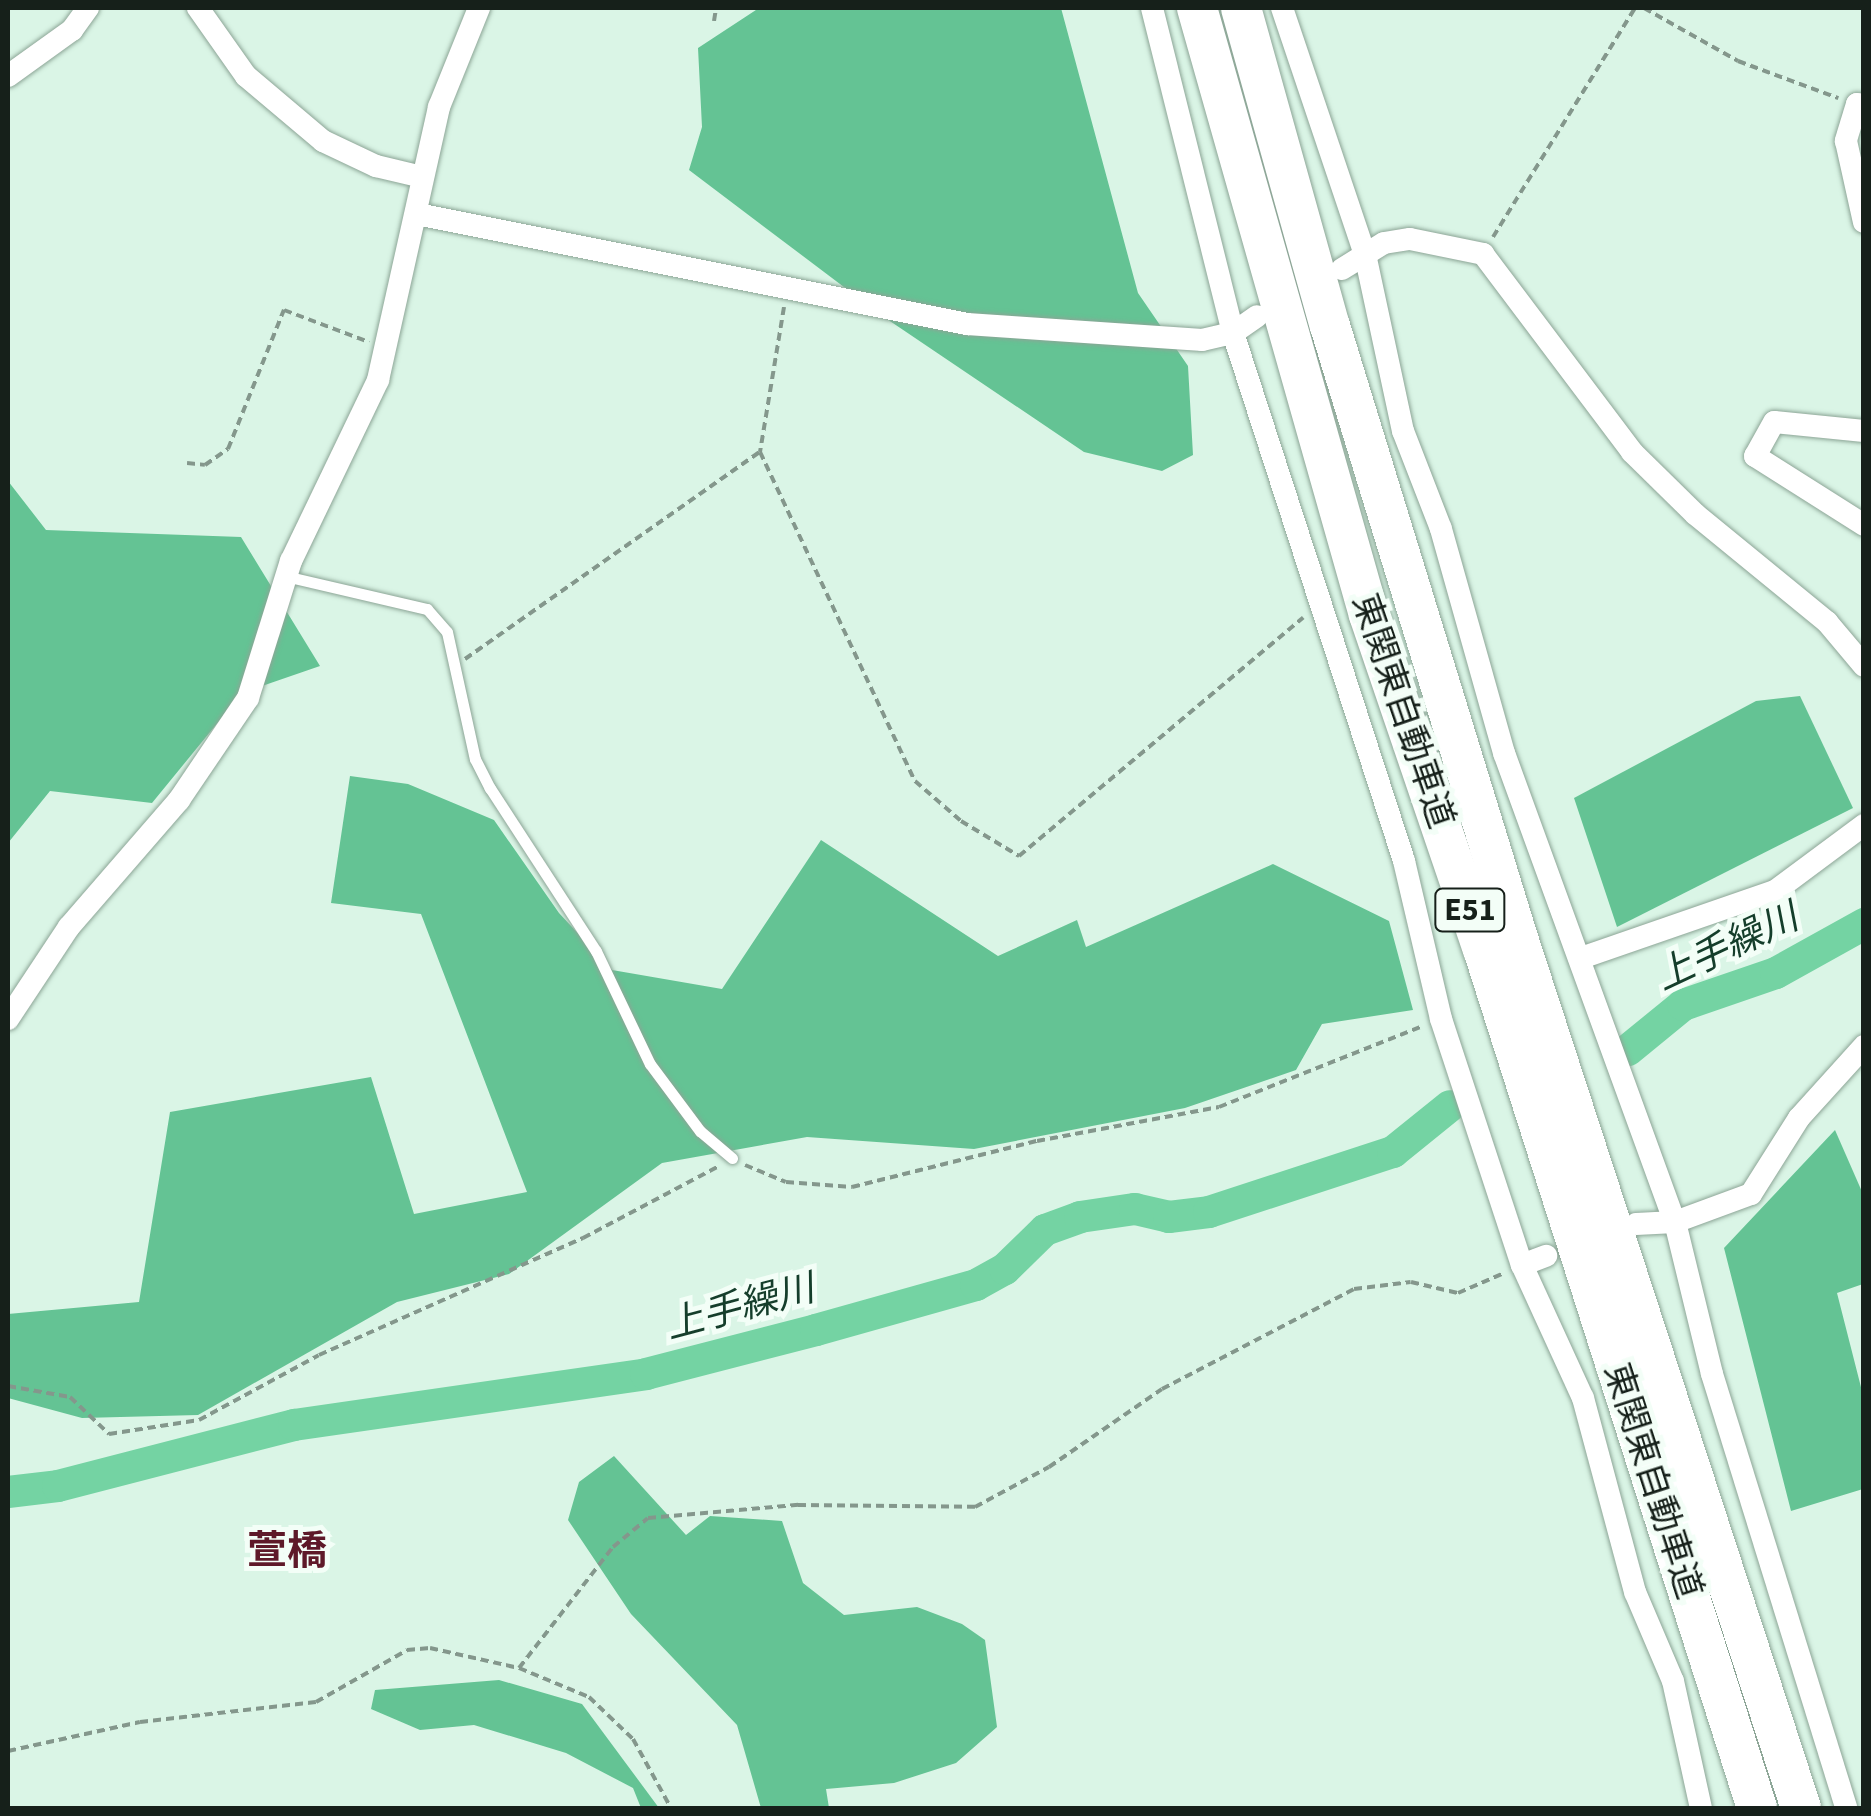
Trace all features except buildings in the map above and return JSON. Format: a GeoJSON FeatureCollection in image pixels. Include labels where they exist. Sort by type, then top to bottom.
{"type":"FeatureCollection","features":[{"type":"Feature","properties":{"kind":"highway","name":"東関東自動車道"},"geometry":{"type":"LineString","coordinates":[[1197,8],[1369,615],[1484,949],[1758,1808]]}},
{"type":"Feature","properties":{"kind":"highway","name":"東関東自動車道"},"geometry":{"type":"LineString","coordinates":[[1241,8],[1330,326],[1500,880],[1801,1808]]}},
{"type":"Feature","properties":{"kind":"street"},"geometry":{"type":"LineString","coordinates":[[8,76],[72,30],[88,8]]}},
{"type":"Feature","properties":{"kind":"street"},"geometry":{"type":"LineString","coordinates":[[198,8],[246,76],[323,140],[376,166],[422,177]]}},
{"type":"Feature","properties":{"kind":"street"},"geometry":{"type":"LineString","coordinates":[[8,1018],[69,927],[179,800],[248,698],[285,576],[388,349],[440,106],[479,8]]}},
{"type":"Feature","properties":{"kind":"street"},"geometry":{"type":"LineString","coordinates":[[1152,8],[1233,332],[1404,861],[1441,1019],[1522,1265],[1583,1398],[1635,1592],[1672,1682],[1701,1808]]}},
{"type":"Feature","properties":{"kind":"street"},"geometry":{"type":"LineString","coordinates":[[1282,8],[1365,254],[1402,431],[1441,529],[1504,753],[1675,1222],[1712,1374],[1846,1808]]}},
{"type":"Feature","properties":{"kind":"street"},"geometry":{"type":"LineString","coordinates":[[1860,104],[1846,141],[1862,211]]}},
{"type":"Feature","properties":{"kind":"street"},"geometry":{"type":"LineString","coordinates":[[416,214],[967,324],[1202,340],[1233,332],[1258,316]]}},
{"type":"Feature","properties":{"kind":"street"},"geometry":{"type":"LineString","coordinates":[[1342,269],[1365,254],[1410,240],[1483,254],[1632,452],[1695,514],[1827,622],[1864,666]]}},
{"type":"Feature","properties":{"kind":"street"},"geometry":{"type":"LineString","coordinates":[[1864,431],[1774,422],[1754,456],[1864,524]]}},
{"type":"Feature","properties":{"kind":"street"},"geometry":{"type":"LineString","coordinates":[[1581,958],[1775,892],[1864,825]]}},
{"type":"Feature","properties":{"kind":"street"},"geometry":{"type":"LineString","coordinates":[[1636,1224],[1675,1222],[1750,1194],[1810,1104],[1864,1046]]}},
{"type":"Feature","properties":{"kind":"street"},"geometry":{"type":"LineString","coordinates":[[1522,1265],[1546,1256]]}},
{"type":"Feature","properties":{"kind":"lane"},"geometry":{"type":"LineString","coordinates":[[285,576],[428,609],[447,632],[475,760],[490,788],[596,951],[650,1064],[700,1130],[732,1158]]}},
{"type":"Feature","properties":{"kind":"path"},"geometry":{"type":"LineString","coordinates":[[714,21],[716,8]]}},
{"type":"Feature","properties":{"kind":"path"},"geometry":{"type":"LineString","coordinates":[[1483,254],[1635,8]]}},
{"type":"Feature","properties":{"kind":"path"},"geometry":{"type":"LineString","coordinates":[[1644,8],[1738,61],[1860,104]]}},
{"type":"Feature","properties":{"kind":"path"},"geometry":{"type":"LineString","coordinates":[[787,288],[760,452],[915,781],[1019,856],[1323,601]]}},
{"type":"Feature","properties":{"kind":"path"},"geometry":{"type":"LineString","coordinates":[[186,463],[206,464],[228,450],[284,310],[388,349]]}},
{"type":"Feature","properties":{"kind":"path"},"geometry":{"type":"LineString","coordinates":[[454,666],[760,452]]}},
{"type":"Feature","properties":{"kind":"path"},"geometry":{"type":"LineString","coordinates":[[8,1386],[70,1397],[109,1434],[199,1420],[319,1355],[583,1238],[732,1158],[786,1182],[852,1186],[1037,1141],[1219,1107],[1441,1019]]}},
{"type":"Feature","properties":{"kind":"path"},"geometry":{"type":"LineString","coordinates":[[519,1668],[613,1546],[648,1518],[798,1504],[974,1507],[1049,1467],[1162,1389],[1354,1288],[1411,1282],[1458,1293],[1522,1265]]}},
{"type":"Feature","properties":{"kind":"path"},"geometry":{"type":"LineString","coordinates":[[8,1751],[140,1722],[316,1702],[407,1650],[430,1648],[519,1668],[589,1697],[613,1718],[672,1808]]}},
{"type":"Feature","properties":{"kind":"green space"},"geometry":{"type":"Polygon","coordinates":[[[759,8],[1061,8],[1138,293],[1188,366],[1193,455],[1162,471],[1084,452],[881,315],[689,170],[702,127],[698,48],[759,8]]]}},
{"type":"Feature","properties":{"kind":"green space"},"geometry":{"type":"Polygon","coordinates":[[[8,481],[46,530],[241,537],[320,666],[242,693],[152,803],[50,791],[8,843],[8,481]]]}},
{"type":"Feature","properties":{"kind":"green space"},"geometry":{"type":"Polygon","coordinates":[[[1800,696],[1853,808],[1617,927],[1574,798],[1756,701],[1800,696]]]}},
{"type":"Feature","properties":{"kind":"green space"},"geometry":{"type":"Polygon","coordinates":[[[350,776],[408,784],[494,820],[559,913],[612,970],[722,989],[821,840],[998,956],[1077,920],[1086,947],[1273,864],[1389,921],[1413,1010],[1322,1024],[1296,1070],[1185,1108],[974,1149],[807,1137],[662,1163],[509,1274],[397,1302],[198,1415],[82,1418],[8,1398],[8,1314],[139,1302],[170,1112],[371,1077],[414,1214],[527,1192],[421,914],[331,903],[350,776]]]}},
{"type":"Feature","properties":{"kind":"green space"},"geometry":{"type":"Polygon","coordinates":[[[1835,1130],[1863,1194],[1863,1284],[1837,1293],[1863,1395],[1863,1489],[1791,1511],[1724,1248],[1835,1130]]]}},
{"type":"Feature","properties":{"kind":"green space"},"geometry":{"type":"Polygon","coordinates":[[[614,1456],[686,1535],[710,1516],[782,1521],[803,1583],[844,1615],[917,1607],[962,1624],[985,1640],[997,1727],[956,1763],[894,1783],[826,1789],[829,1808],[761,1808],[737,1725],[631,1614],[568,1520],[579,1482],[614,1456]]]}},
{"type":"Feature","properties":{"kind":"green space"},"geometry":{"type":"Polygon","coordinates":[[[499,1680],[582,1704],[659,1808],[641,1808],[633,1788],[566,1753],[474,1725],[420,1730],[371,1709],[375,1690],[499,1680]]]}},
{"type":"Feature","properties":{"kind":"waterway","name":"上手繰川"},"geometry":{"type":"LineString","coordinates":[[1628,1050],[1683,1005],[1776,973],[1864,924]]}},
{"type":"Feature","properties":{"kind":"waterway","name":"上手繰川"},"geometry":{"type":"LineString","coordinates":[[8,1492],[58,1486],[294,1425],[646,1374],[816,1330],[976,1285],[1005,1269],[1045,1230],[1080,1217],[1135,1209],[1169,1217],[1209,1212],[1393,1152],[1450,1106]]}},
{"type":"Feature","properties":{"kind":"district","name":"萱橋"},"geometry":{"type":"Point","coordinates":[287,1552]}}]}
